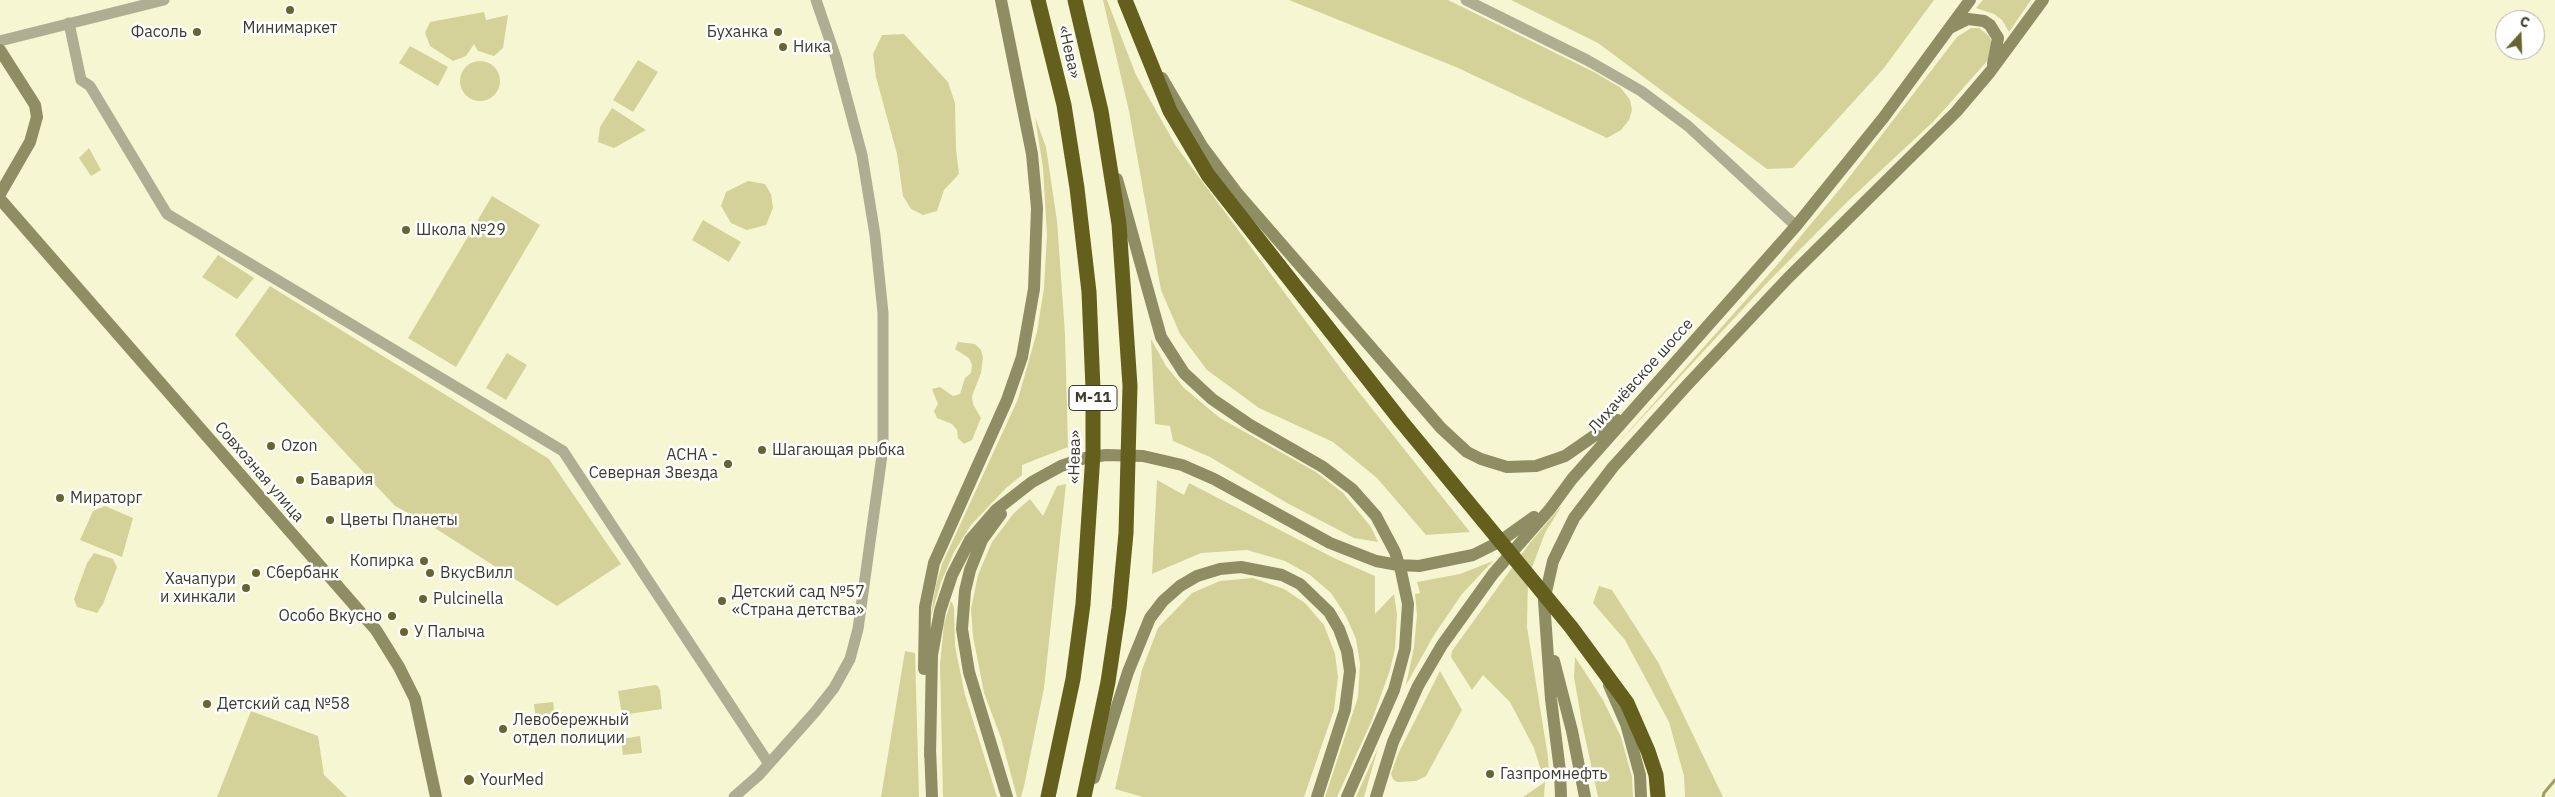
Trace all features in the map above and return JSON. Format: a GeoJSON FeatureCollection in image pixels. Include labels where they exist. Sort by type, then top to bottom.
{"type":"FeatureCollection","features":[{"type":"Feature","properties":{"kind":"highway","name":"«Нева»"},"geometry":{"type":"LineString","coordinates":[[1038,0],[1064,106],[1077,188],[1089,292],[1093,389],[1092,474],[1082,604],[1073,679],[1048,797]]}},
{"type":"Feature","properties":{"kind":"highway","name":"«Нева»"},"geometry":{"type":"LineString","coordinates":[[1075,0],[1108,148],[1119,224],[1130,386],[1129,454],[1119,608],[1108,682],[1086,797]]}},
{"type":"Feature","properties":{"kind":"highway"},"geometry":{"type":"LineString","coordinates":[[1125,0],[1170,111],[1208,175],[1401,421],[1571,628],[1627,703],[1638,723],[1656,776],[1658,797]]}},
{"type":"Feature","properties":{"kind":"main road"},"geometry":{"type":"LineString","coordinates":[[932,797],[923,631],[928,585],[943,538],[1008,400],[1022,356],[1034,289],[1037,208],[1032,154],[1001,0]]}},
{"type":"Feature","properties":{"kind":"main road","name":"Лихачёвское шоссе"},"geometry":{"type":"LineString","coordinates":[[1376,797],[1401,721],[1428,666],[1493,574],[1550,509],[1572,479],[1796,226],[1884,117],[1944,32],[1970,0]]}},
{"type":"Feature","properties":{"kind":"main road"},"geometry":{"type":"LineString","coordinates":[[1561,797],[1560,771],[1544,622],[1544,602],[1548,579],[1557,553],[1574,518],[1613,467],[1707,364],[1788,278],[1926,144],[1990,72],[2043,0]]}},
{"type":"Feature","properties":{"kind":"main road"},"geometry":{"type":"LineString","coordinates":[[1944,32],[1959,22],[1968,20],[1984,21],[1990,25],[1998,38],[1998,47],[1990,72]]}},
{"type":"Feature","properties":{"kind":"main road"},"geometry":{"type":"LineString","coordinates":[[1144,45],[1202,146],[1238,194],[1441,428],[1467,452],[1481,459],[1507,467],[1549,463],[1565,456],[1616,421],[1647,394]]}},
{"type":"Feature","properties":{"kind":"main road"},"geometry":{"type":"LineString","coordinates":[[0,50],[35,105],[37,117],[30,142],[0,194]]}},
{"type":"Feature","properties":{"kind":"main road"},"geometry":{"type":"LineString","coordinates":[[1108,148],[1142,262],[1161,337],[1173,358],[1198,388],[1212,399],[1250,425],[1315,462],[1346,485],[1364,502],[1386,533],[1402,571],[1406,588],[1407,636],[1401,668],[1384,715],[1347,797]]}},
{"type":"Feature","properties":{"kind":"main road","name":"Совхозная улица"},"geometry":{"type":"LineString","coordinates":[[0,199],[376,630],[399,667],[415,699],[436,797]]}},
{"type":"Feature","properties":{"kind":"main road"},"geometry":{"type":"LineString","coordinates":[[930,756],[932,655],[945,592],[961,555],[981,525],[1020,491],[1041,476],[1077,460],[1106,454],[1143,456],[1182,465],[1214,479],[1302,528],[1346,549],[1376,561],[1419,566],[1473,555],[1499,542],[1535,516],[1572,479]]}},
{"type":"Feature","properties":{"kind":"main road"},"geometry":{"type":"LineString","coordinates":[[1007,797],[969,672],[965,650],[963,613],[965,591],[975,555],[992,526],[1020,491]]}},
{"type":"Feature","properties":{"kind":"main road"},"geometry":{"type":"LineString","coordinates":[[1086,797],[1128,672],[1150,618],[1163,601],[1180,586],[1198,576],[1220,569],[1241,567],[1282,575],[1300,584],[1329,612],[1339,629],[1347,651],[1350,672],[1346,710],[1317,797]]}},
{"type":"Feature","properties":{"kind":"main road"},"geometry":{"type":"LineString","coordinates":[[1544,622],[1572,731],[1585,797]]}},
{"type":"Feature","properties":{"kind":"main road"},"geometry":{"type":"LineString","coordinates":[[1600,666],[1626,724],[1640,775],[1642,797]]}},
{"type":"Feature","properties":{"kind":"street"},"geometry":{"type":"LineString","coordinates":[[0,41],[164,0]]}},
{"type":"Feature","properties":{"kind":"street"},"geometry":{"type":"LineString","coordinates":[[734,797],[769,764],[834,688],[850,659],[858,629],[883,448],[883,313],[875,235],[862,155],[836,58],[816,0]]}},
{"type":"Feature","properties":{"kind":"street"},"geometry":{"type":"LineString","coordinates":[[1466,0],[1587,60],[1642,91],[1688,126],[1796,226]]}},
{"type":"Feature","properties":{"kind":"street"},"geometry":{"type":"LineString","coordinates":[[69,23],[81,80],[90,86],[167,214],[563,451],[769,764]]}},
{"type":"Feature","properties":{"kind":"shaded area"},"geometry":{"type":"Polygon","coordinates":[[[1103,0],[1107,0],[1136,75],[1176,146],[1350,381],[1470,532],[1426,535],[1377,478],[1333,442],[1259,408],[1207,370],[1180,334],[1161,290],[1129,111],[1103,0]]]}},
{"type":"Feature","properties":{"kind":"shaded area"},"geometry":{"type":"Polygon","coordinates":[[[1289,0],[1448,0],[1594,72],[1621,88],[1630,100],[1632,110],[1629,120],[1621,130],[1607,138],[1456,67],[1289,0]]]}},
{"type":"Feature","properties":{"kind":"shaded area"},"geometry":{"type":"Polygon","coordinates":[[[1511,0],[1934,0],[1884,68],[1793,168],[1767,169],[1598,43],[1511,0]]]}},
{"type":"Feature","properties":{"kind":"shaded area"},"geometry":{"type":"Polygon","coordinates":[[[1983,0],[2031,0],[2009,32],[2002,20],[1994,14],[1976,8],[1983,0]]]}},
{"type":"Feature","properties":{"kind":"shaded area"},"geometry":{"type":"Polygon","coordinates":[[[484,12],[486,20],[508,15],[503,48],[494,56],[478,51],[474,44],[466,56],[453,61],[430,46],[425,33],[430,22],[484,12]]]}},
{"type":"Feature","properties":{"kind":"shaded area"},"geometry":{"type":"Polygon","coordinates":[[[1971,28],[1979,28],[1989,36],[1992,42],[1988,60],[1934,121],[1847,202],[1766,284],[1612,450],[1777,265],[1844,184],[1957,37],[1971,28]]]}},
{"type":"Feature","properties":{"kind":"shaded area"},"geometry":{"type":"Polygon","coordinates":[[[904,34],[948,82],[955,103],[956,149],[959,174],[944,190],[937,211],[923,215],[911,209],[903,196],[897,154],[876,77],[873,54],[882,35],[904,34]]]}},
{"type":"Feature","properties":{"kind":"shaded area"},"geometry":{"type":"Polygon","coordinates":[[[410,46],[448,67],[438,86],[399,63],[410,46]]]}},
{"type":"Feature","properties":{"kind":"shaded area"},"geometry":{"type":"Polygon","coordinates":[[[638,60],[658,72],[633,112],[613,100],[638,60]]]}},
{"type":"Feature","properties":{"kind":"shaded area"},"geometry":{"type":"Polygon","coordinates":[[[476,61],[484,61],[491,64],[497,70],[500,81],[497,92],[491,98],[484,101],[476,101],[469,98],[463,92],[460,85],[460,77],[463,70],[469,64],[476,61]]]}},
{"type":"Feature","properties":{"kind":"shaded area"},"geometry":{"type":"Polygon","coordinates":[[[612,108],[646,130],[614,148],[598,142],[600,127],[612,108]]]}},
{"type":"Feature","properties":{"kind":"shaded area"},"geometry":{"type":"Polygon","coordinates":[[[1035,117],[1046,147],[1057,221],[1065,334],[1068,447],[1022,465],[1022,475],[1006,488],[971,525],[954,552],[941,582],[930,620],[942,564],[1018,399],[1037,332],[1044,288],[1047,235],[1043,168],[1035,117]]]}},
{"type":"Feature","properties":{"kind":"shaded area"},"geometry":{"type":"Polygon","coordinates":[[[89,148],[101,170],[91,176],[79,158],[89,148]]]}},
{"type":"Feature","properties":{"kind":"shaded area"},"geometry":{"type":"Polygon","coordinates":[[[748,181],[765,184],[771,194],[773,208],[766,225],[747,230],[731,223],[721,206],[726,192],[748,181]]]}},
{"type":"Feature","properties":{"kind":"shaded area"},"geometry":{"type":"Polygon","coordinates":[[[492,196],[540,225],[456,367],[408,338],[492,196]]]}},
{"type":"Feature","properties":{"kind":"shaded area"},"geometry":{"type":"Polygon","coordinates":[[[703,220],[741,242],[729,262],[692,240],[703,220]]]}},
{"type":"Feature","properties":{"kind":"shaded area"},"geometry":{"type":"Polygon","coordinates":[[[218,255],[254,278],[237,299],[202,277],[218,255]]]}},
{"type":"Feature","properties":{"kind":"shaded area"},"geometry":{"type":"Polygon","coordinates":[[[270,286],[549,459],[621,564],[557,606],[427,523],[395,506],[235,335],[270,286]]]}},
{"type":"Feature","properties":{"kind":"shaded area"},"geometry":{"type":"Polygon","coordinates":[[[1151,339],[1166,366],[1184,388],[1220,418],[1316,472],[1343,493],[1371,527],[1378,542],[1354,538],[1287,503],[1210,457],[1173,441],[1170,426],[1155,424],[1151,339]]]}},
{"type":"Feature","properties":{"kind":"shaded area"},"geometry":{"type":"Polygon","coordinates":[[[958,342],[975,344],[981,350],[983,357],[981,373],[972,396],[973,404],[981,418],[972,440],[964,444],[958,438],[957,430],[952,424],[937,418],[934,411],[938,404],[932,389],[940,387],[953,396],[960,394],[965,378],[971,373],[972,365],[969,358],[955,349],[958,342]]]}},
{"type":"Feature","properties":{"kind":"shaded area"},"geometry":{"type":"Polygon","coordinates":[[[507,353],[527,365],[506,400],[486,388],[507,353]]]}},
{"type":"Feature","properties":{"kind":"shaded area"},"geometry":{"type":"Polygon","coordinates":[[[1157,480],[1184,495],[1189,483],[1334,558],[1375,576],[1375,614],[1394,594],[1397,614],[1395,649],[1390,670],[1372,720],[1337,797],[1325,797],[1358,697],[1360,664],[1356,639],[1346,616],[1331,593],[1310,575],[1285,561],[1247,550],[1201,553],[1152,574],[1157,480]]]}},
{"type":"Feature","properties":{"kind":"shaded area"},"geometry":{"type":"Polygon","coordinates":[[[1066,484],[1044,688],[1024,786],[1021,797],[1017,797],[1001,738],[984,693],[973,636],[971,609],[978,575],[992,542],[1014,513],[1030,499],[1043,516],[1057,486],[1066,484]]]}},
{"type":"Feature","properties":{"kind":"shaded area"},"geometry":{"type":"Polygon","coordinates":[[[1562,505],[1545,533],[1528,578],[1527,627],[1548,757],[1549,777],[1543,777],[1534,748],[1510,702],[1483,675],[1472,690],[1451,657],[1452,651],[1529,544],[1562,505]]]}},
{"type":"Feature","properties":{"kind":"shaded area"},"geometry":{"type":"Polygon","coordinates":[[[105,506],[133,518],[122,557],[80,540],[93,511],[105,506]]]}},
{"type":"Feature","properties":{"kind":"shaded area"},"geometry":{"type":"Polygon","coordinates":[[[94,553],[113,559],[117,567],[103,604],[97,613],[77,607],[74,599],[87,563],[94,553]]]}},
{"type":"Feature","properties":{"kind":"shaded area"},"geometry":{"type":"Polygon","coordinates":[[[1493,561],[1462,594],[1434,635],[1406,685],[1414,647],[1417,615],[1415,594],[1420,593],[1417,582],[1460,574],[1493,561]]]}},
{"type":"Feature","properties":{"kind":"shaded area"},"geometry":{"type":"Polygon","coordinates":[[[1253,578],[1284,589],[1305,603],[1324,625],[1335,654],[1338,677],[1334,710],[1304,797],[1143,797],[1115,789],[1142,670],[1158,628],[1192,593],[1220,581],[1253,578]]]}},
{"type":"Feature","properties":{"kind":"shaded area"},"geometry":{"type":"Polygon","coordinates":[[[1599,586],[1612,590],[1658,662],[1723,797],[1685,797],[1684,776],[1669,722],[1625,640],[1593,603],[1599,586]]]}},
{"type":"Feature","properties":{"kind":"shaded area"},"geometry":{"type":"Polygon","coordinates":[[[951,601],[954,607],[955,646],[965,695],[997,797],[943,797],[940,665],[944,624],[951,601]]]}},
{"type":"Feature","properties":{"kind":"shaded area"},"geometry":{"type":"Polygon","coordinates":[[[905,651],[915,653],[919,797],[881,797],[905,651]]]}},
{"type":"Feature","properties":{"kind":"shaded area"},"geometry":{"type":"Polygon","coordinates":[[[1575,657],[1603,700],[1621,737],[1632,777],[1633,797],[1598,797],[1574,677],[1575,657]]]}},
{"type":"Feature","properties":{"kind":"shaded area"},"geometry":{"type":"Polygon","coordinates":[[[1440,671],[1462,710],[1426,776],[1416,781],[1397,782],[1391,774],[1398,754],[1440,671]]]}},
{"type":"Feature","properties":{"kind":"shaded area"},"geometry":{"type":"Polygon","coordinates":[[[655,685],[660,690],[662,709],[622,715],[618,691],[655,685]]]}},
{"type":"Feature","properties":{"kind":"shaded area"},"geometry":{"type":"Polygon","coordinates":[[[553,702],[555,719],[536,721],[534,704],[553,702]]]}},
{"type":"Feature","properties":{"kind":"shaded area"},"geometry":{"type":"Polygon","coordinates":[[[251,711],[318,736],[324,775],[347,797],[217,797],[251,711]]]}},
{"type":"Feature","properties":{"kind":"shaded area"},"geometry":{"type":"Polygon","coordinates":[[[640,736],[642,753],[623,755],[621,739],[640,736]]]}},
{"type":"Feature","properties":{"kind":"shaded area"},"geometry":{"type":"Polygon","coordinates":[[[1378,748],[1364,797],[1356,797],[1378,748]]]}},
{"type":"Feature","properties":{"kind":"shaded area"},"geometry":{"type":"Polygon","coordinates":[[[1545,782],[1544,797],[1523,797],[1545,782]]]}},
{"type":"Feature","properties":{"kind":"waterway"},"geometry":{"type":"LineString","coordinates":[[2543,797],[2555,780]]}},
{"type":"Feature","properties":{"kind":"place","name":"Минимаркет"},"geometry":{"type":"Point","coordinates":[290,10]}},
{"type":"Feature","properties":{"kind":"place","name":"Фасоль"},"geometry":{"type":"Point","coordinates":[197,32]}},
{"type":"Feature","properties":{"kind":"place","name":"Буханка"},"geometry":{"type":"Point","coordinates":[778,32]}},
{"type":"Feature","properties":{"kind":"place","name":"Ника"},"geometry":{"type":"Point","coordinates":[783,47]}},
{"type":"Feature","properties":{"kind":"place","name":"Школа №29"},"geometry":{"type":"Point","coordinates":[406,230]}},
{"type":"Feature","properties":{"kind":"place","name":"Ozon"},"geometry":{"type":"Point","coordinates":[271,446]}},
{"type":"Feature","properties":{"kind":"place","name":"Шагающая рыбка"},"geometry":{"type":"Point","coordinates":[762,450]}},
{"type":"Feature","properties":{"kind":"place","name":"АСНА - Северная Звезда"},"geometry":{"type":"Point","coordinates":[728,464]}},
{"type":"Feature","properties":{"kind":"place","name":"Бавария"},"geometry":{"type":"Point","coordinates":[300,480]}},
{"type":"Feature","properties":{"kind":"place","name":"Мираторг"},"geometry":{"type":"Point","coordinates":[60,498]}},
{"type":"Feature","properties":{"kind":"place","name":"Цветы Планеты"},"geometry":{"type":"Point","coordinates":[330,520]}},
{"type":"Feature","properties":{"kind":"place","name":"Копирка"},"geometry":{"type":"Point","coordinates":[424,561]}},
{"type":"Feature","properties":{"kind":"place","name":"Сбербанк"},"geometry":{"type":"Point","coordinates":[256,573]}},
{"type":"Feature","properties":{"kind":"place","name":"ВкусВилл"},"geometry":{"type":"Point","coordinates":[430,573]}},
{"type":"Feature","properties":{"kind":"place","name":"Хачапури и хинкали"},"geometry":{"type":"Point","coordinates":[246,588]}},
{"type":"Feature","properties":{"kind":"place","name":"Pulcinella"},"geometry":{"type":"Point","coordinates":[423,599]}},
{"type":"Feature","properties":{"kind":"place","name":"Детский сад №57 «Страна детства»"},"geometry":{"type":"Point","coordinates":[722,601]}},
{"type":"Feature","properties":{"kind":"place","name":"Особо Вкусно"},"geometry":{"type":"Point","coordinates":[392,616]}},
{"type":"Feature","properties":{"kind":"place","name":"У Палыча"},"geometry":{"type":"Point","coordinates":[404,632]}},
{"type":"Feature","properties":{"kind":"place","name":"Детский сад №58"},"geometry":{"type":"Point","coordinates":[207,704]}},
{"type":"Feature","properties":{"kind":"place","name":"Левобережный отдел полиции"},"geometry":{"type":"Point","coordinates":[503,729]}},
{"type":"Feature","properties":{"kind":"place","name":"Газпромнефть"},"geometry":{"type":"Point","coordinates":[1490,774]}},
{"type":"Feature","properties":{"kind":"place","name":"YourMed"},"geometry":{"type":"Point","coordinates":[469,780]}}]}
